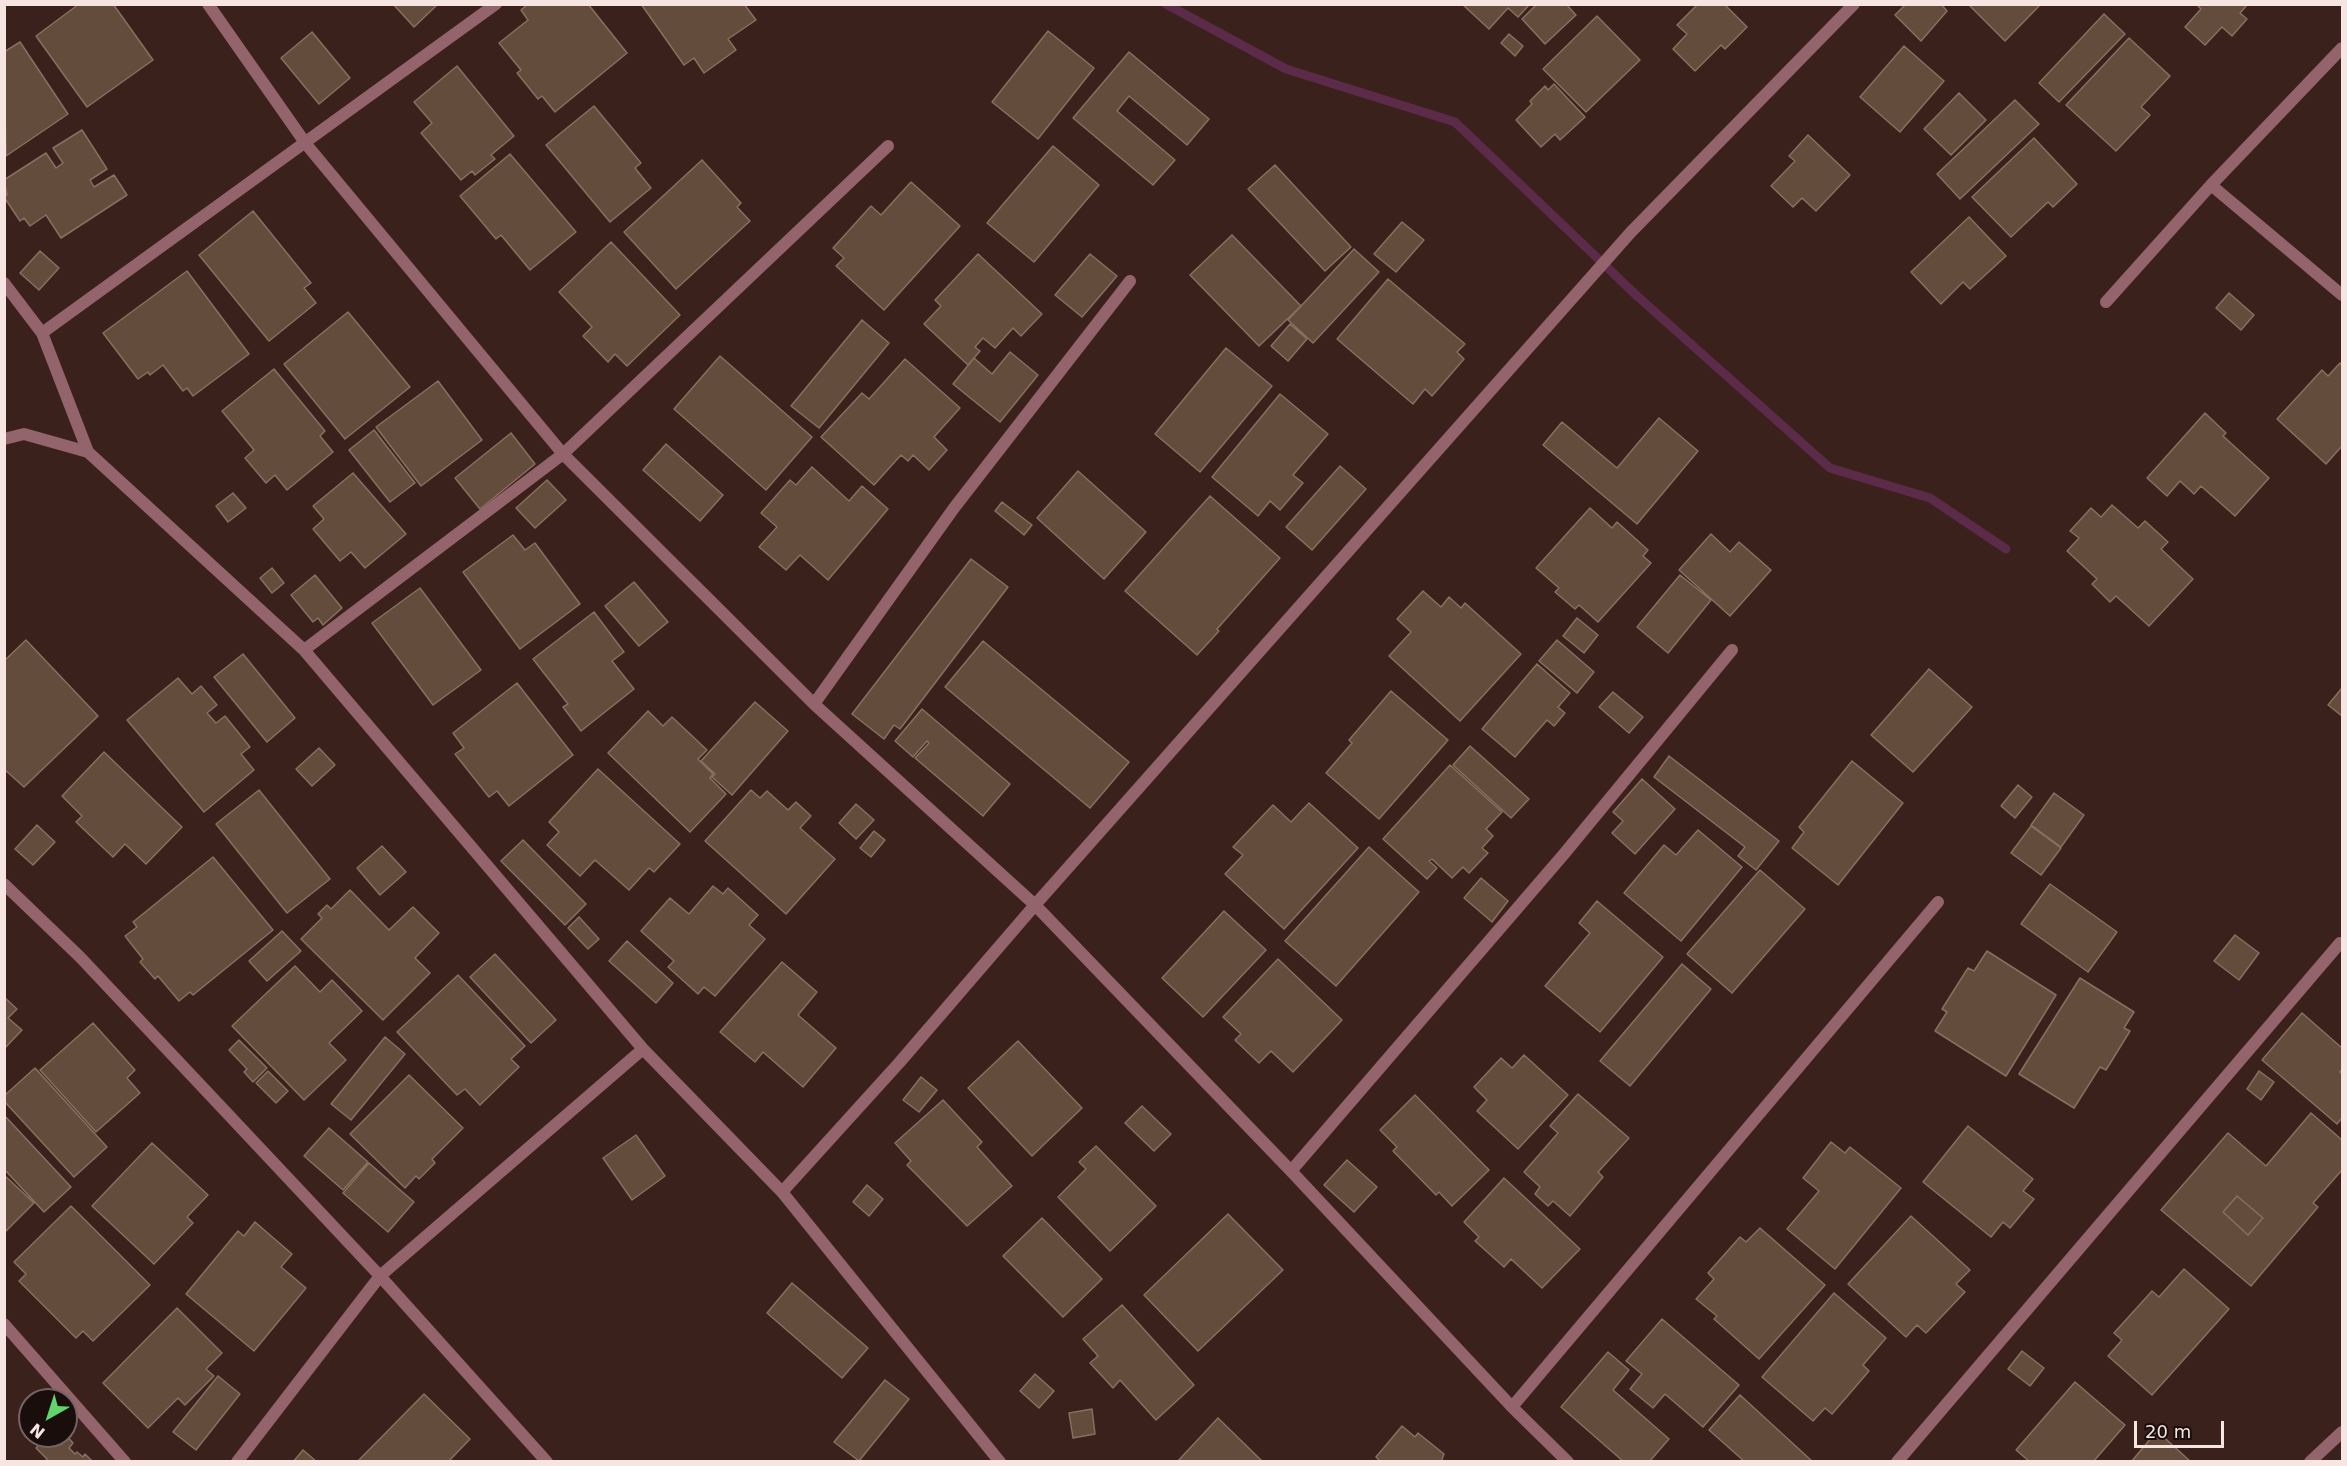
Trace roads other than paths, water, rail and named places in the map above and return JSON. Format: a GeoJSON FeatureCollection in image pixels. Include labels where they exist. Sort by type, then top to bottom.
{"type":"FeatureCollection","features":[{"type":"Feature","properties":{"kind":"street"},"geometry":{"type":"LineString","coordinates":[[208,4],[306,144],[563,454],[814,704],[1035,905],[1291,1171],[1512,1407],[1568,1461]]}},
{"type":"Feature","properties":{"kind":"street"},"geometry":{"type":"LineString","coordinates":[[42,333],[306,144],[496,4]]}},
{"type":"Feature","properties":{"kind":"street"},"geometry":{"type":"LineString","coordinates":[[782,1192],[899,1063],[1035,905],[1631,232],[1854,4]]}},
{"type":"Feature","properties":{"kind":"street"},"geometry":{"type":"LineString","coordinates":[[2106,302],[2211,185],[2343,48]]}},
{"type":"Feature","properties":{"kind":"street"},"geometry":{"type":"LineString","coordinates":[[304,650],[563,454],[888,146]]}},
{"type":"Feature","properties":{"kind":"street"},"geometry":{"type":"LineString","coordinates":[[2211,185],[2343,295]]}},
{"type":"Feature","properties":{"kind":"street"},"geometry":{"type":"LineString","coordinates":[[814,704],[954,508],[1130,281]]}},
{"type":"Feature","properties":{"kind":"street"},"geometry":{"type":"LineString","coordinates":[[4,283],[42,333],[88,452],[304,650],[643,1049],[782,1192],[1000,1461]]}},
{"type":"Feature","properties":{"kind":"street"},"geometry":{"type":"LineString","coordinates":[[4,440],[24,434],[88,452]]}},
{"type":"Feature","properties":{"kind":"street"},"geometry":{"type":"LineString","coordinates":[[1291,1171],[1564,854],[1732,650]]}},
{"type":"Feature","properties":{"kind":"street"},"geometry":{"type":"LineString","coordinates":[[4,885],[80,957],[380,1276],[547,1461]]}},
{"type":"Feature","properties":{"kind":"street"},"geometry":{"type":"LineString","coordinates":[[1512,1407],[1938,902]]}},
{"type":"Feature","properties":{"kind":"street"},"geometry":{"type":"LineString","coordinates":[[1897,1461],[2340,943]]}},
{"type":"Feature","properties":{"kind":"street"},"geometry":{"type":"LineString","coordinates":[[237,1461],[380,1276],[643,1049]]}},
{"type":"Feature","properties":{"kind":"street"},"geometry":{"type":"LineString","coordinates":[[4,1324],[125,1461]]}},
{"type":"Feature","properties":{"kind":"street"},"geometry":{"type":"LineString","coordinates":[[2310,1461],[2343,1432]]}},
{"type":"Feature","properties":{"kind":"waterway"},"geometry":{"type":"LineString","coordinates":[[1166,4],[1286,69],[1455,122],[1636,295],[1830,468],[1930,498],[2006,549]]}}]}
